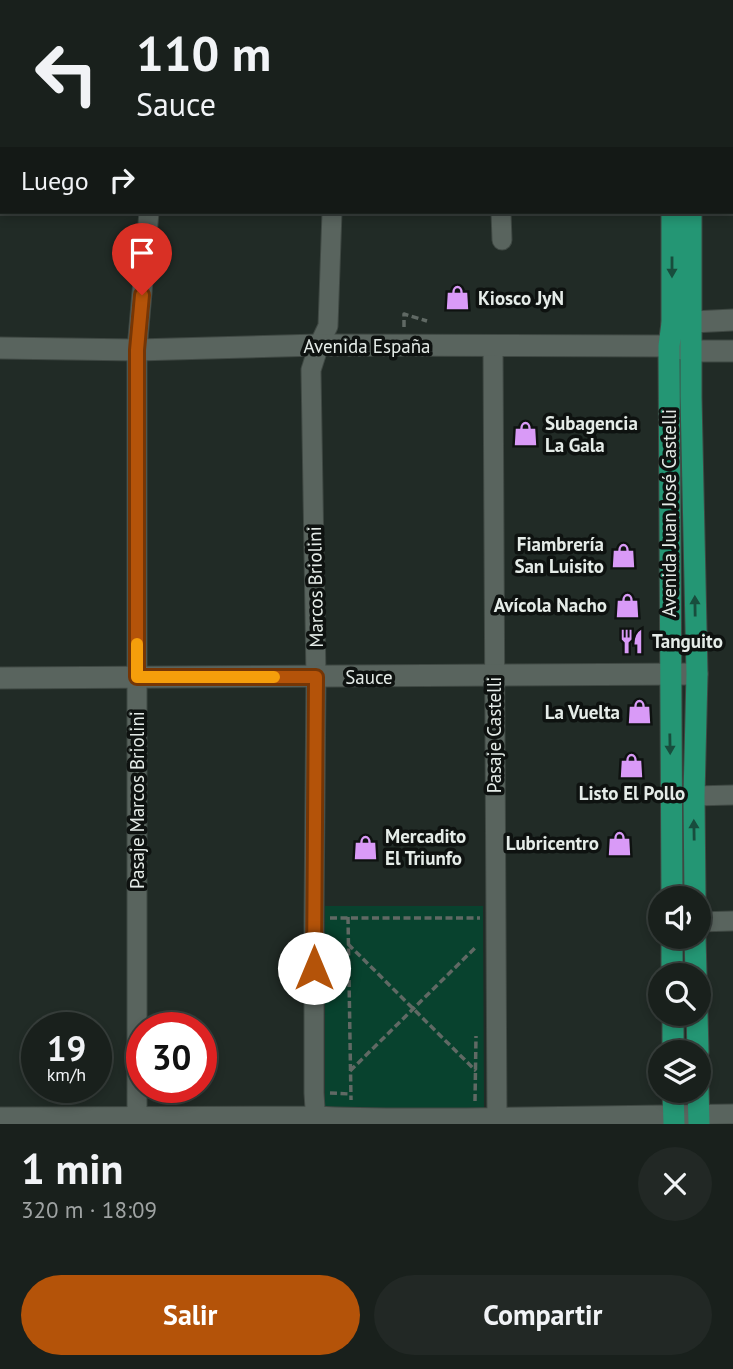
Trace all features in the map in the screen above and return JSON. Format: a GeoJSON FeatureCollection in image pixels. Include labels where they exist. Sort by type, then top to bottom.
{"type":"FeatureCollection","features":[{"type":"Feature","properties":{"kind":"main road","name":"Avenida Juan José Castelli"},"geometry":{"type":"LineString","coordinates":[[672,214],[682,322],[692,351],[697,674],[695,886]]}},
{"type":"Feature","properties":{"kind":"main road","name":"Avenida Juan José Castelli"},"geometry":{"type":"LineString","coordinates":[[672,886],[669,346],[682,322],[691,214]]}},
{"type":"Feature","properties":{"kind":"main road"},"geometry":{"type":"LineString","coordinates":[[682,322],[733,320]]}},
{"type":"Feature","properties":{"kind":"main road","name":"Avenida España"},"geometry":{"type":"LineString","coordinates":[[0,348],[137,350],[319,345],[669,346],[692,351],[733,352]]}},
{"type":"Feature","properties":{"kind":"main road","name":"Sauce"},"geometry":{"type":"LineString","coordinates":[[0,678],[697,674]]}},
{"type":"Feature","properties":{"kind":"street","name":"Pasaje Marcos Briolini"},"geometry":{"type":"LineString","coordinates":[[137,1121],[137,350],[149,214]]}},
{"type":"Feature","properties":{"kind":"street","name":"Marcos Briolini"},"geometry":{"type":"LineString","coordinates":[[316,1120],[316,677],[311,370],[328,327],[332,214]]}},
{"type":"Feature","properties":{"kind":"street"},"geometry":{"type":"LineString","coordinates":[[501,214],[502,240]]}},
{"type":"Feature","properties":{"kind":"street","name":"Pasaje Castelli"},"geometry":{"type":"LineString","coordinates":[[493,346],[497,1121]]}},
{"type":"Feature","properties":{"kind":"street"},"geometry":{"type":"LineString","coordinates":[[694,796],[733,795]]}},
{"type":"Feature","properties":{"kind":"street"},"geometry":{"type":"LineString","coordinates":[[711,922],[733,921]]}},
{"type":"Feature","properties":{"kind":"street"},"geometry":{"type":"LineString","coordinates":[[0,1117],[137,1121],[354,1118],[497,1121],[674,1120],[733,1114]]}},
{"type":"Feature","properties":{"kind":"path"},"geometry":{"type":"LineString","coordinates":[[348,917],[350,1094],[354,1118]]}},
{"type":"Feature","properties":{"kind":"path"},"geometry":{"type":"LineString","coordinates":[[314,918],[495,918]]}},
{"type":"Feature","properties":{"kind":"path"},"geometry":{"type":"LineString","coordinates":[[348,944],[476,1071]]}},
{"type":"Feature","properties":{"kind":"path"},"geometry":{"type":"LineString","coordinates":[[350,1071],[477,946]]}},
{"type":"Feature","properties":{"kind":"green space"},"geometry":{"type":"Polygon","coordinates":[[[325,906],[483,906],[484,1112],[325,1108],[325,906]]]}},
{"type":"Feature","properties":{"kind":"slow traffic"},"geometry":{"type":"LineString","coordinates":[[137,644],[137,677],[274,677]]}},
{"type":"Feature","properties":{"kind":"place","name":"Kiosco JyN"},"geometry":{"type":"Point","coordinates":[458,298]}},
{"type":"Feature","properties":{"kind":"place","name":"Subagencia La Gala"},"geometry":{"type":"Point","coordinates":[525,434]}},
{"type":"Feature","properties":{"kind":"place","name":"Fiambrería San Luisito"},"geometry":{"type":"Point","coordinates":[624,555]}},
{"type":"Feature","properties":{"kind":"place","name":"Avícola Nacho"},"geometry":{"type":"Point","coordinates":[627,605]}},
{"type":"Feature","properties":{"kind":"place","name":"Tanguito"},"geometry":{"type":"Point","coordinates":[632,641]}},
{"type":"Feature","properties":{"kind":"place","name":"La Vuelta"},"geometry":{"type":"Point","coordinates":[640,712]}},
{"type":"Feature","properties":{"kind":"place","name":"Listo El Pollo"},"geometry":{"type":"Point","coordinates":[632,765]}},
{"type":"Feature","properties":{"kind":"place","name":"Lubricentro"},"geometry":{"type":"Point","coordinates":[619,843]}},
{"type":"Feature","properties":{"kind":"place","name":"Mercadito El Triunfo"},"geometry":{"type":"Point","coordinates":[365,847]}},
{"type":"Feature","properties":{"kind":"route"},"geometry":{"type":"LineString","coordinates":[[142,295],[137,350],[137,677],[316,677],[314,968]]}}]}
